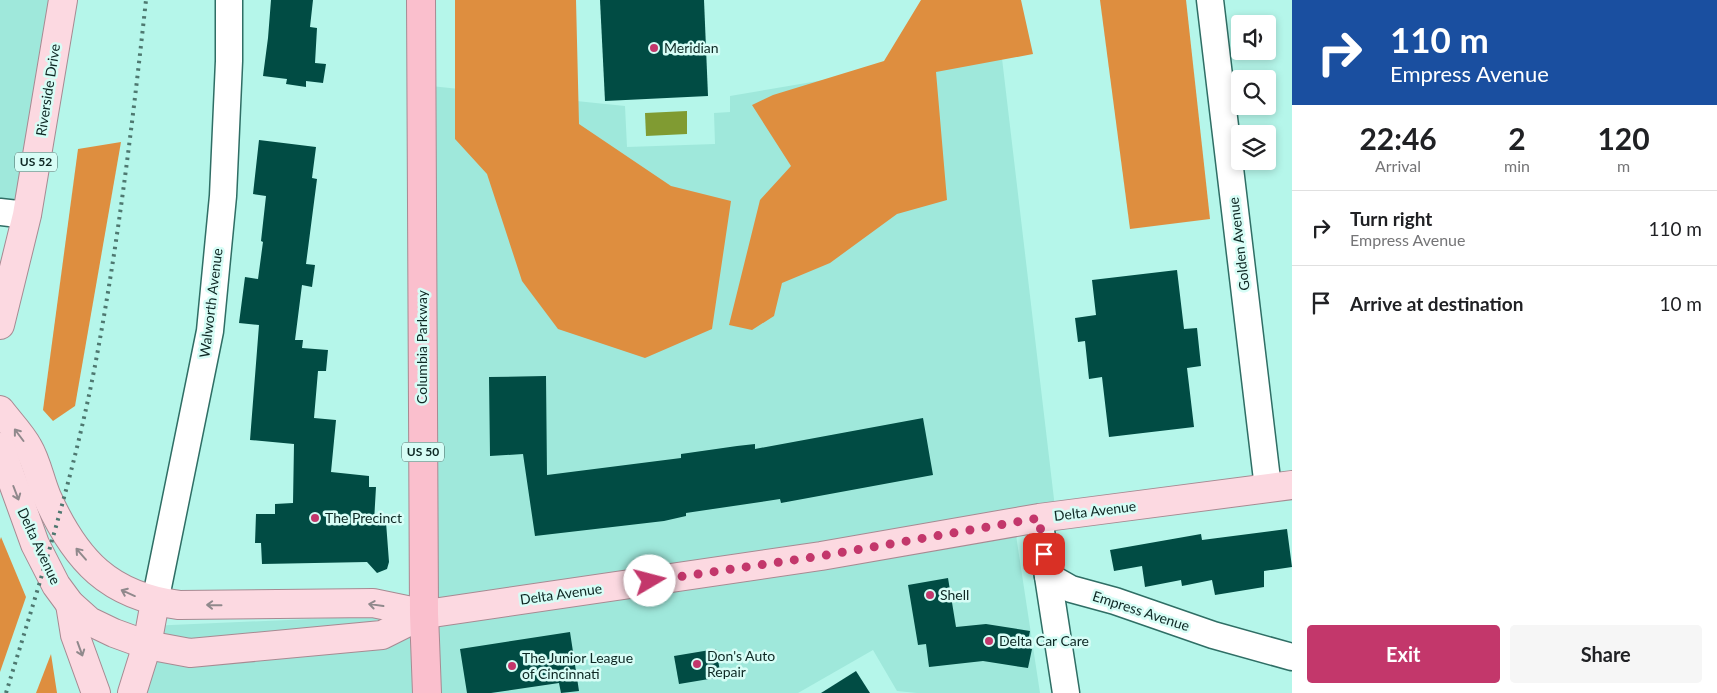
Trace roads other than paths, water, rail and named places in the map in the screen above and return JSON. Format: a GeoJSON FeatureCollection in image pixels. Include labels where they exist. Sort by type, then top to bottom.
{"type":"FeatureCollection","features":[{"type":"Feature","properties":{"kind":"highway","name":"Columbia Parkway"},"geometry":{"type":"LineString","coordinates":[[421,0],[424,614],[427,693]]}},
{"type":"Feature","properties":{"kind":"main road","name":"Riverside Drive"},"geometry":{"type":"LineString","coordinates":[[0,325],[27,215],[63,0]]}},
{"type":"Feature","properties":{"kind":"main road","name":"Delta Avenue"},"geometry":{"type":"LineString","coordinates":[[0,410],[28,448],[61,526],[77,550],[99,574],[118,588],[155,602],[179,605],[252,606],[373,603],[424,614]]}},
{"type":"Feature","properties":{"kind":"main road","name":"Delta Avenue"},"geometry":{"type":"LineString","coordinates":[[0,447],[41,557],[56,585],[70,604],[90,621],[114,634],[147,645],[190,653],[382,635],[424,614],[821,556],[1039,518],[1280,486]]}},
{"type":"Feature","properties":{"kind":"main road"},"geometry":{"type":"LineString","coordinates":[[132,693],[147,645],[155,602]]}},
{"type":"Feature","properties":{"kind":"main road"},"geometry":{"type":"LineString","coordinates":[[70,604],[75,635],[96,693]]}},
{"type":"Feature","properties":{"kind":"street","name":"Walworth Avenue"},"geometry":{"type":"LineString","coordinates":[[155,602],[210,331],[223,196],[229,61],[229,0]]}},
{"type":"Feature","properties":{"kind":"street","name":"Golden Avenue"},"geometry":{"type":"LineString","coordinates":[[1210,0],[1280,486]]}},
{"type":"Feature","properties":{"kind":"street"},"geometry":{"type":"LineString","coordinates":[[0,212],[27,215]]}},
{"type":"Feature","properties":{"kind":"street"},"geometry":{"type":"LineString","coordinates":[[1039,518],[1066,693]]}},
{"type":"Feature","properties":{"kind":"street","name":"Empress Avenue"},"geometry":{"type":"LineString","coordinates":[[1048,576],[1071,590],[1115,601],[1213,635],[1292,657]]}},
{"type":"Feature","properties":{"kind":"railway"},"geometry":{"type":"LineString","coordinates":[[6,693],[68,483],[97,355],[119,222],[146,0]]}},
{"type":"Feature","properties":{"kind":"place","name":"Meridian"},"geometry":{"type":"Point","coordinates":[654,48]}},
{"type":"Feature","properties":{"kind":"place","name":"The Precinct"},"geometry":{"type":"Point","coordinates":[315,518]}},
{"type":"Feature","properties":{"kind":"place","name":"Shell"},"geometry":{"type":"Point","coordinates":[930,595]}},
{"type":"Feature","properties":{"kind":"place","name":"Delta Car Care"},"geometry":{"type":"Point","coordinates":[989,641]}},
{"type":"Feature","properties":{"kind":"place","name":"Don's Auto Repair"},"geometry":{"type":"Point","coordinates":[697,664]}},
{"type":"Feature","properties":{"kind":"place","name":"The Junior League of Cincinnati"},"geometry":{"type":"Point","coordinates":[512,666]}}]}
